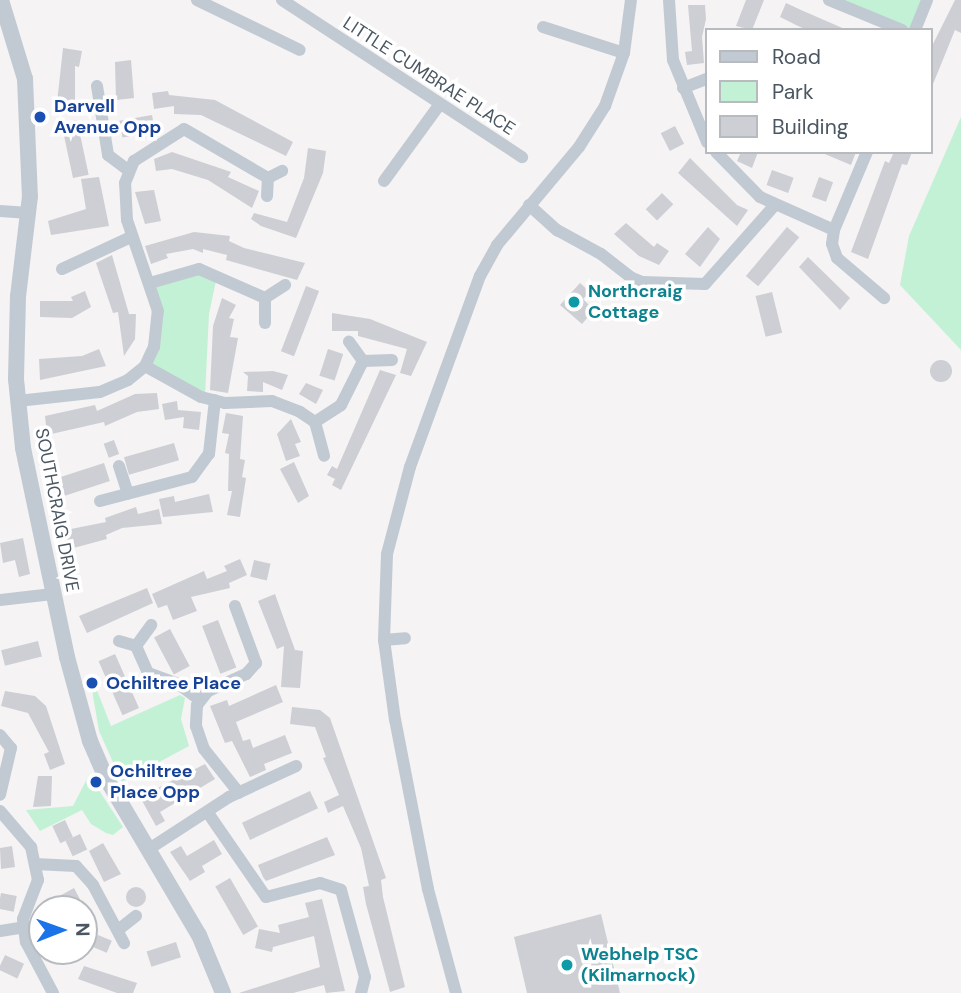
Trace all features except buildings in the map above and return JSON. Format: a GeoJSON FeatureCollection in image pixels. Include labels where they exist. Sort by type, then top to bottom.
{"type":"FeatureCollection","features":[{"type":"Feature","properties":{"kind":"street","name":"SOUTHCRAIG DRIVE"},"geometry":{"type":"LineString","coordinates":[[1,0],[25,79],[29,213],[17,320],[18,401],[53,594],[90,741],[199,935],[223,993]]}},
{"type":"Feature","properties":{"kind":"street"},"geometry":{"type":"LineString","coordinates":[[197,0],[300,50]]}},
{"type":"Feature","properties":{"kind":"street","name":"LITTLE CUMBRAE PLACE"},"geometry":{"type":"LineString","coordinates":[[282,0],[522,158]]}},
{"type":"Feature","properties":{"kind":"street"},"geometry":{"type":"LineString","coordinates":[[456,993],[408,792],[384,640],[387,554],[410,467],[480,276],[497,245],[579,147],[605,106],[624,53],[631,0]]}},
{"type":"Feature","properties":{"kind":"street"},"geometry":{"type":"LineString","coordinates":[[669,0],[673,60],[706,140]]}},
{"type":"Feature","properties":{"kind":"street"},"geometry":{"type":"LineString","coordinates":[[829,0],[897,28]]}},
{"type":"Feature","properties":{"kind":"street"},"geometry":{"type":"LineString","coordinates":[[916,28],[928,0]]}},
{"type":"Feature","properties":{"kind":"street"},"geometry":{"type":"LineString","coordinates":[[542,27],[624,53]]}},
{"type":"Feature","properties":{"kind":"street"},"geometry":{"type":"LineString","coordinates":[[683,88],[706,79]]}},
{"type":"Feature","properties":{"kind":"street"},"geometry":{"type":"LineString","coordinates":[[97,86],[108,155],[128,170]]}},
{"type":"Feature","properties":{"kind":"street"},"geometry":{"type":"LineString","coordinates":[[384,181],[440,104]]}},
{"type":"Feature","properties":{"kind":"street"},"geometry":{"type":"LineString","coordinates":[[18,401],[100,392],[128,380],[145,366],[158,322],[150,283],[131,237],[125,197],[128,170],[151,148],[184,129],[268,178]]}},
{"type":"Feature","properties":{"kind":"street"},"geometry":{"type":"LineString","coordinates":[[718,154],[774,206],[834,230]]}},
{"type":"Feature","properties":{"kind":"street"},"geometry":{"type":"LineString","coordinates":[[866,154],[834,230],[832,244],[837,258],[884,298]]}},
{"type":"Feature","properties":{"kind":"street"},"geometry":{"type":"LineString","coordinates":[[268,178],[282,171]]}},
{"type":"Feature","properties":{"kind":"street"},"geometry":{"type":"LineString","coordinates":[[267,196],[268,178]]}},
{"type":"Feature","properties":{"kind":"street"},"geometry":{"type":"LineString","coordinates":[[529,205],[564,235],[601,254],[630,277],[642,282],[705,284],[774,206]]}},
{"type":"Feature","properties":{"kind":"street"},"geometry":{"type":"LineString","coordinates":[[0,211],[29,213]]}},
{"type":"Feature","properties":{"kind":"street"},"geometry":{"type":"LineString","coordinates":[[62,269],[131,237]]}},
{"type":"Feature","properties":{"kind":"street"},"geometry":{"type":"LineString","coordinates":[[150,283],[199,269],[265,298]]}},
{"type":"Feature","properties":{"kind":"street"},"geometry":{"type":"LineString","coordinates":[[265,298],[285,285]]}},
{"type":"Feature","properties":{"kind":"street"},"geometry":{"type":"LineString","coordinates":[[265,298],[265,323]]}},
{"type":"Feature","properties":{"kind":"street"},"geometry":{"type":"LineString","coordinates":[[349,341],[363,361]]}},
{"type":"Feature","properties":{"kind":"street"},"geometry":{"type":"LineString","coordinates":[[363,361],[392,360]]}},
{"type":"Feature","properties":{"kind":"street"},"geometry":{"type":"LineString","coordinates":[[315,422],[341,405],[363,361]]}},
{"type":"Feature","properties":{"kind":"street"},"geometry":{"type":"LineString","coordinates":[[145,366],[185,390],[215,400],[272,401],[315,422],[324,456]]}},
{"type":"Feature","properties":{"kind":"street"},"geometry":{"type":"LineString","coordinates":[[100,501],[191,477],[203,467],[209,454],[215,400]]}},
{"type":"Feature","properties":{"kind":"street"},"geometry":{"type":"LineString","coordinates":[[120,466],[128,494]]}},
{"type":"Feature","properties":{"kind":"street"},"geometry":{"type":"LineString","coordinates":[[0,600],[53,594]]}},
{"type":"Feature","properties":{"kind":"street"},"geometry":{"type":"LineString","coordinates":[[235,606],[256,663],[246,674],[208,691],[200,700],[197,726],[204,749],[239,793]]}},
{"type":"Feature","properties":{"kind":"street"},"geometry":{"type":"LineString","coordinates":[[136,646],[151,625]]}},
{"type":"Feature","properties":{"kind":"street"},"geometry":{"type":"LineString","coordinates":[[384,640],[405,638]]}},
{"type":"Feature","properties":{"kind":"street"},"geometry":{"type":"LineString","coordinates":[[119,641],[136,646]]}},
{"type":"Feature","properties":{"kind":"street"},"geometry":{"type":"LineString","coordinates":[[136,646],[148,674],[178,684],[200,700]]}},
{"type":"Feature","properties":{"kind":"street"},"geometry":{"type":"LineString","coordinates":[[0,735],[11,748],[0,795]]}},
{"type":"Feature","properties":{"kind":"street"},"geometry":{"type":"LineString","coordinates":[[149,849],[239,793],[296,766]]}},
{"type":"Feature","properties":{"kind":"street"},"geometry":{"type":"LineString","coordinates":[[0,811],[31,847],[38,880],[24,928],[26,942],[53,993]]}},
{"type":"Feature","properties":{"kind":"street"},"geometry":{"type":"LineString","coordinates":[[208,813],[266,898],[320,883],[341,890],[365,977],[361,993]]}},
{"type":"Feature","properties":{"kind":"street"},"geometry":{"type":"LineString","coordinates":[[35,864],[76,866],[93,885],[124,943]]}},
{"type":"Feature","properties":{"kind":"street"},"geometry":{"type":"LineString","coordinates":[[118,930],[136,916]]}},
{"type":"Feature","properties":{"kind":"street"},"geometry":{"type":"LineString","coordinates":[[0,930],[24,928]]}},
{"type":"Feature","properties":{"kind":"green space"},"geometry":{"type":"Polygon","coordinates":[[[830,0],[926,0],[916,28],[898,28],[830,0]]]}},
{"type":"Feature","properties":{"kind":"green space"},"geometry":{"type":"Polygon","coordinates":[[[961,117],[961,350],[900,285],[909,236],[961,117]]]}},
{"type":"Feature","properties":{"kind":"green space"},"geometry":{"type":"Polygon","coordinates":[[[187,272],[217,276],[209,314],[205,396],[147,365],[156,346],[152,284],[187,272]]]}},
{"type":"Feature","properties":{"kind":"green space"},"geometry":{"type":"Polygon","coordinates":[[[96,688],[111,726],[180,695],[185,698],[181,719],[189,746],[122,782],[99,731],[92,690],[96,688]]]}},
{"type":"Feature","properties":{"kind":"green space"},"geometry":{"type":"Polygon","coordinates":[[[89,775],[123,827],[113,835],[106,833],[91,824],[82,810],[40,831],[26,810],[73,806],[89,775]]]}},
{"type":"Feature","properties":{"kind":"place","name":"Darvell Avenue Opp"},"geometry":{"type":"Point","coordinates":[40,117]}},
{"type":"Feature","properties":{"kind":"place","name":"Northcraig Cottage"},"geometry":{"type":"Point","coordinates":[574,302]}},
{"type":"Feature","properties":{"kind":"place","name":"Ochiltree Place"},"geometry":{"type":"Point","coordinates":[92,683]}},
{"type":"Feature","properties":{"kind":"place","name":"Ochiltree Place Opp"},"geometry":{"type":"Point","coordinates":[96,782]}},
{"type":"Feature","properties":{"kind":"place","name":"Webhelp TSC (Kilmarnock)"},"geometry":{"type":"Point","coordinates":[567,965]}}]}
